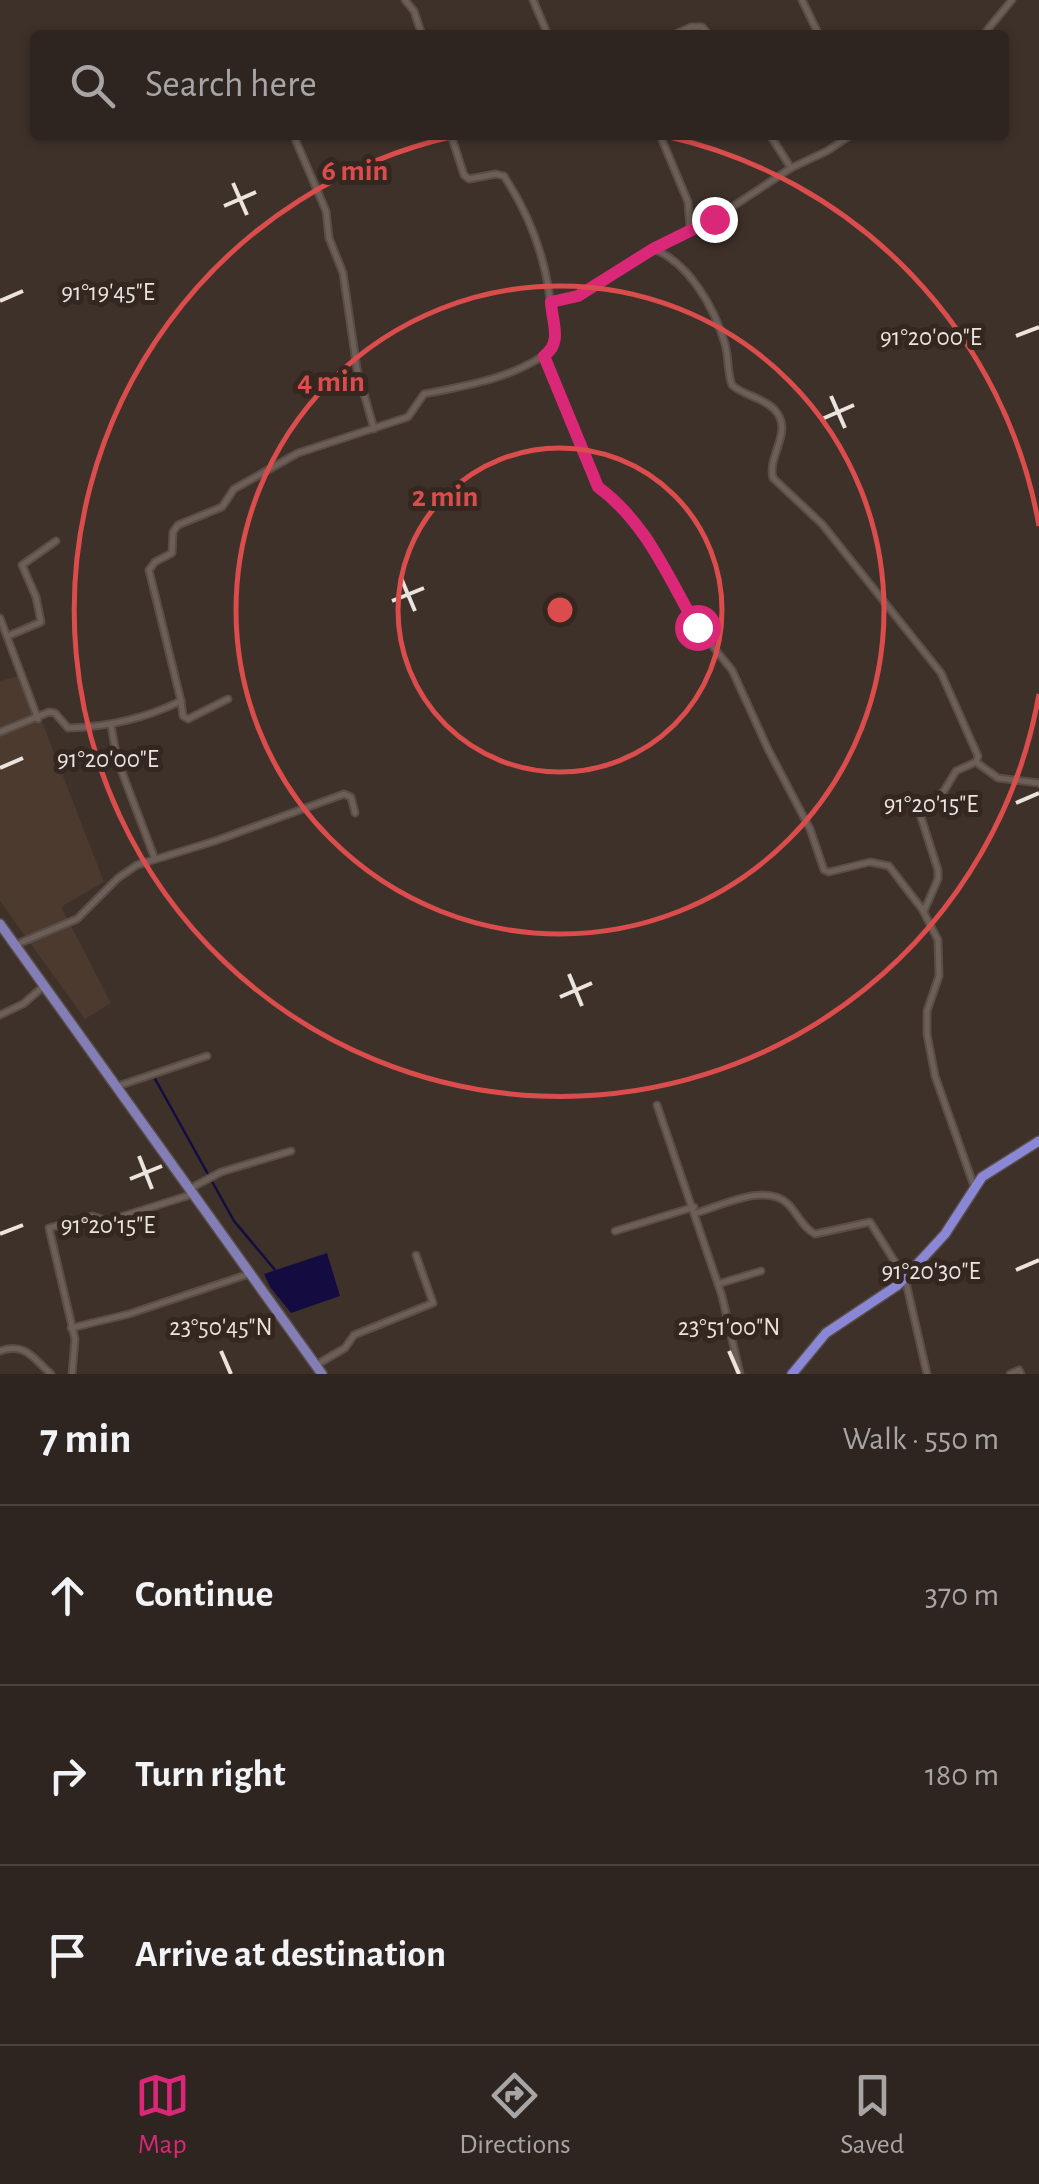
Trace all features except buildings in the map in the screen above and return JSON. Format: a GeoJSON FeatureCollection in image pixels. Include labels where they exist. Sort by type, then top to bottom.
{"type":"FeatureCollection","features":[{"type":"Feature","properties":{"kind":"highway"},"geometry":{"type":"LineString","coordinates":[[792,1374],[826,1333],[905,1278],[945,1234],[974,1186],[1002,1162],[1039,1141]]}},
{"type":"Feature","properties":{"kind":"main road"},"geometry":{"type":"LineString","coordinates":[[0,924],[318,1370]]}},
{"type":"Feature","properties":{"kind":"street"},"geometry":{"type":"LineString","coordinates":[[405,0],[414,11],[420,30]]}},
{"type":"Feature","properties":{"kind":"street"},"geometry":{"type":"LineString","coordinates":[[533,0],[546,30]]}},
{"type":"Feature","properties":{"kind":"street"},"geometry":{"type":"LineString","coordinates":[[802,0],[817,30]]}},
{"type":"Feature","properties":{"kind":"street"},"geometry":{"type":"LineString","coordinates":[[988,30],[1012,0]]}},
{"type":"Feature","properties":{"kind":"street"},"geometry":{"type":"LineString","coordinates":[[228,699],[188,719],[183,716],[149,570],[172,552],[175,528],[222,506],[234,489],[282,460],[411,415],[424,394],[521,369],[553,349],[556,336],[539,245],[506,179],[496,174],[466,178],[453,140]]}},
{"type":"Feature","properties":{"kind":"street"},"geometry":{"type":"LineString","coordinates":[[662,140],[688,202],[690,229]]}},
{"type":"Feature","properties":{"kind":"street"},"geometry":{"type":"LineString","coordinates":[[773,140],[790,168]]}},
{"type":"Feature","properties":{"kind":"street"},"geometry":{"type":"LineString","coordinates":[[551,302],[578,296],[843,140]]}},
{"type":"Feature","properties":{"kind":"street"},"geometry":{"type":"LineString","coordinates":[[296,141],[326,211],[329,238],[343,274],[357,369],[374,429]]}},
{"type":"Feature","properties":{"kind":"street"},"geometry":{"type":"LineString","coordinates":[[653,249],[676,264],[703,296],[726,348],[732,385],[768,404],[782,420],[783,432],[771,470],[773,478],[822,524],[940,673],[978,756],[976,762]]}},
{"type":"Feature","properties":{"kind":"street"},"geometry":{"type":"LineString","coordinates":[[544,356],[598,487],[647,536],[697,627],[737,678],[768,750],[810,829],[824,870],[870,862],[889,866],[924,911],[938,940],[940,960],[927,1011],[934,1076],[974,1186]]}},
{"type":"Feature","properties":{"kind":"street"},"geometry":{"type":"LineString","coordinates":[[8,636],[40,622],[36,598],[22,564],[56,542]]}},
{"type":"Feature","properties":{"kind":"street"},"geometry":{"type":"LineString","coordinates":[[0,618],[38,718]]}},
{"type":"Feature","properties":{"kind":"street"},"geometry":{"type":"LineString","coordinates":[[0,732],[45,713],[55,713],[68,728],[111,724],[138,718],[181,700]]}},
{"type":"Feature","properties":{"kind":"street"},"geometry":{"type":"LineString","coordinates":[[111,724],[117,759],[155,859]]}},
{"type":"Feature","properties":{"kind":"street"},"geometry":{"type":"LineString","coordinates":[[924,911],[938,874],[919,811],[944,791],[960,768],[976,762]]}},
{"type":"Feature","properties":{"kind":"street"},"geometry":{"type":"LineString","coordinates":[[976,762],[998,778],[1039,783]]}},
{"type":"Feature","properties":{"kind":"street"},"geometry":{"type":"LineString","coordinates":[[15,945],[77,919],[137,864],[344,794],[351,797],[355,814]]}},
{"type":"Feature","properties":{"kind":"street"},"geometry":{"type":"LineString","coordinates":[[0,1016],[23,1004],[44,986]]}},
{"type":"Feature","properties":{"kind":"street"},"geometry":{"type":"LineString","coordinates":[[115,1087],[207,1056]]}},
{"type":"Feature","properties":{"kind":"street"},"geometry":{"type":"LineString","coordinates":[[657,1105],[718,1284],[740,1374]]}},
{"type":"Feature","properties":{"kind":"street"},"geometry":{"type":"LineString","coordinates":[[72,1374],[76,1348],[50,1228],[92,1216],[108,1220],[191,1191],[220,1172],[291,1151]]}},
{"type":"Feature","properties":{"kind":"street"},"geometry":{"type":"LineString","coordinates":[[615,1230],[760,1194],[777,1196],[787,1203],[814,1234],[870,1222],[905,1278],[927,1374]]}},
{"type":"Feature","properties":{"kind":"street"},"geometry":{"type":"LineString","coordinates":[[318,1370],[345,1348],[354,1334],[433,1303],[416,1255]]}},
{"type":"Feature","properties":{"kind":"street"},"geometry":{"type":"LineString","coordinates":[[718,1284],[760,1270]]}},
{"type":"Feature","properties":{"kind":"street"},"geometry":{"type":"LineString","coordinates":[[71,1328],[129,1314],[249,1274]]}},
{"type":"Feature","properties":{"kind":"street"},"geometry":{"type":"LineString","coordinates":[[0,1352],[22,1348],[51,1374]]}},
{"type":"Feature","properties":{"kind":"street"},"geometry":{"type":"LineString","coordinates":[[1010,1374],[1018,1370],[1020,1374]]}},
{"type":"Feature","properties":{"kind":"shaded area"},"geometry":{"type":"Polygon","coordinates":[[[24,675],[104,882],[61,907],[111,1003],[85,1019],[0,901],[0,681],[24,675]]]}},
{"type":"Feature","properties":{"kind":"shaded area"},"geometry":{"type":"Polygon","coordinates":[[[327,1253],[340,1296],[291,1313],[264,1274],[327,1253]]]}},
{"type":"Feature","properties":{"kind":"waterway"},"geometry":{"type":"LineString","coordinates":[[154,1077],[234,1221],[275,1270]]}},
{"type":"Feature","properties":{"kind":"route"},"geometry":{"type":"LineString","coordinates":[[697,627],[647,536],[598,487],[544,356],[553,349],[556,336],[551,302],[578,296],[653,249],[714,219]]}}]}
